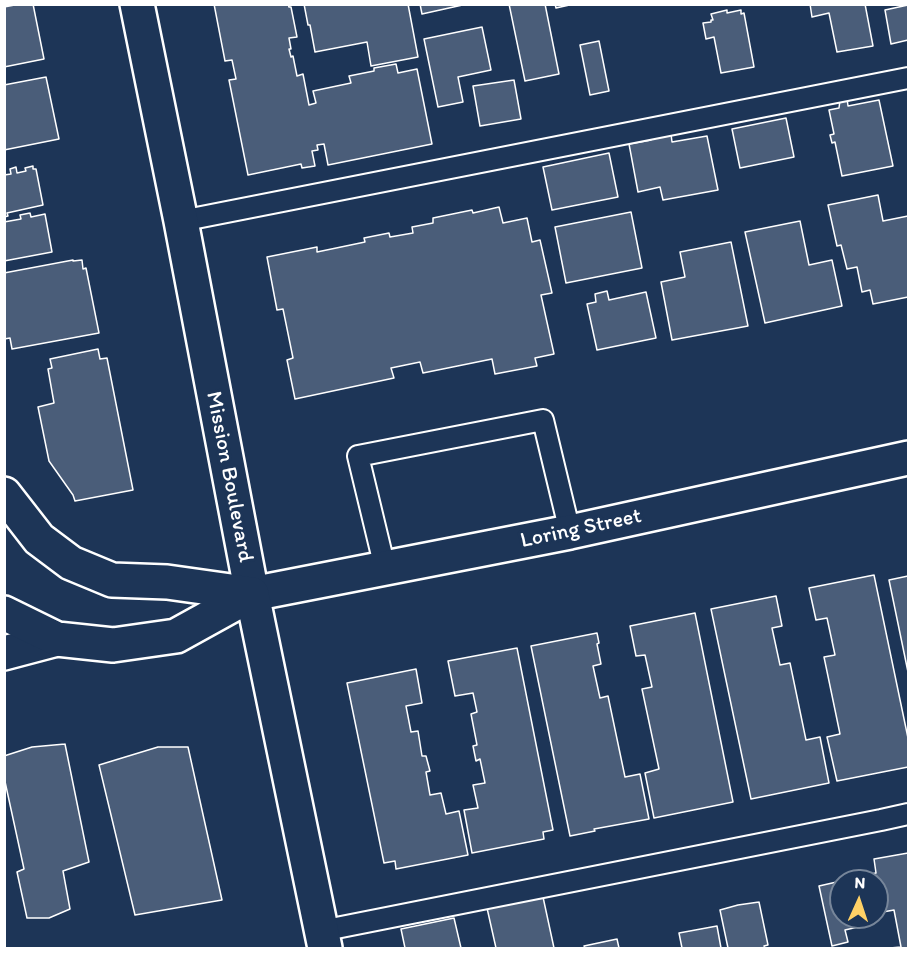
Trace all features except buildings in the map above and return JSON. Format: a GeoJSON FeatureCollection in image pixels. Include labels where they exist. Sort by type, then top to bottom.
{"type":"FeatureCollection","features":[{"type":"Feature","properties":{"kind":"main road","name":"Mission Boulevard"},"geometry":{"type":"LineString","coordinates":[[137,4],[252,594],[323,940]]}},
{"type":"Feature","properties":{"kind":"main road","name":"Loring Street"},"geometry":{"type":"LineString","coordinates":[[252,594],[570,532],[909,458]]}},
{"type":"Feature","properties":{"kind":"main road"},"geometry":{"type":"LineString","coordinates":[[4,494],[39,539],[71,563],[112,580],[167,582],[252,594]]}},
{"type":"Feature","properties":{"kind":"main road"},"geometry":{"type":"LineString","coordinates":[[4,613],[57,639],[113,645],[177,636],[252,594]]}},
{"type":"Feature","properties":{"kind":"main road"},"geometry":{"type":"LineString","coordinates":[[4,653],[57,639]]}},
{"type":"Feature","properties":{"kind":"lane"},"geometry":{"type":"LineString","coordinates":[[181,221],[909,78]]}},
{"type":"Feature","properties":{"kind":"lane"},"geometry":{"type":"LineString","coordinates":[[385,568],[358,456],[543,420],[570,532]]}},
{"type":"Feature","properties":{"kind":"lane"},"geometry":{"type":"LineString","coordinates":[[323,940],[909,813]]}}]}
